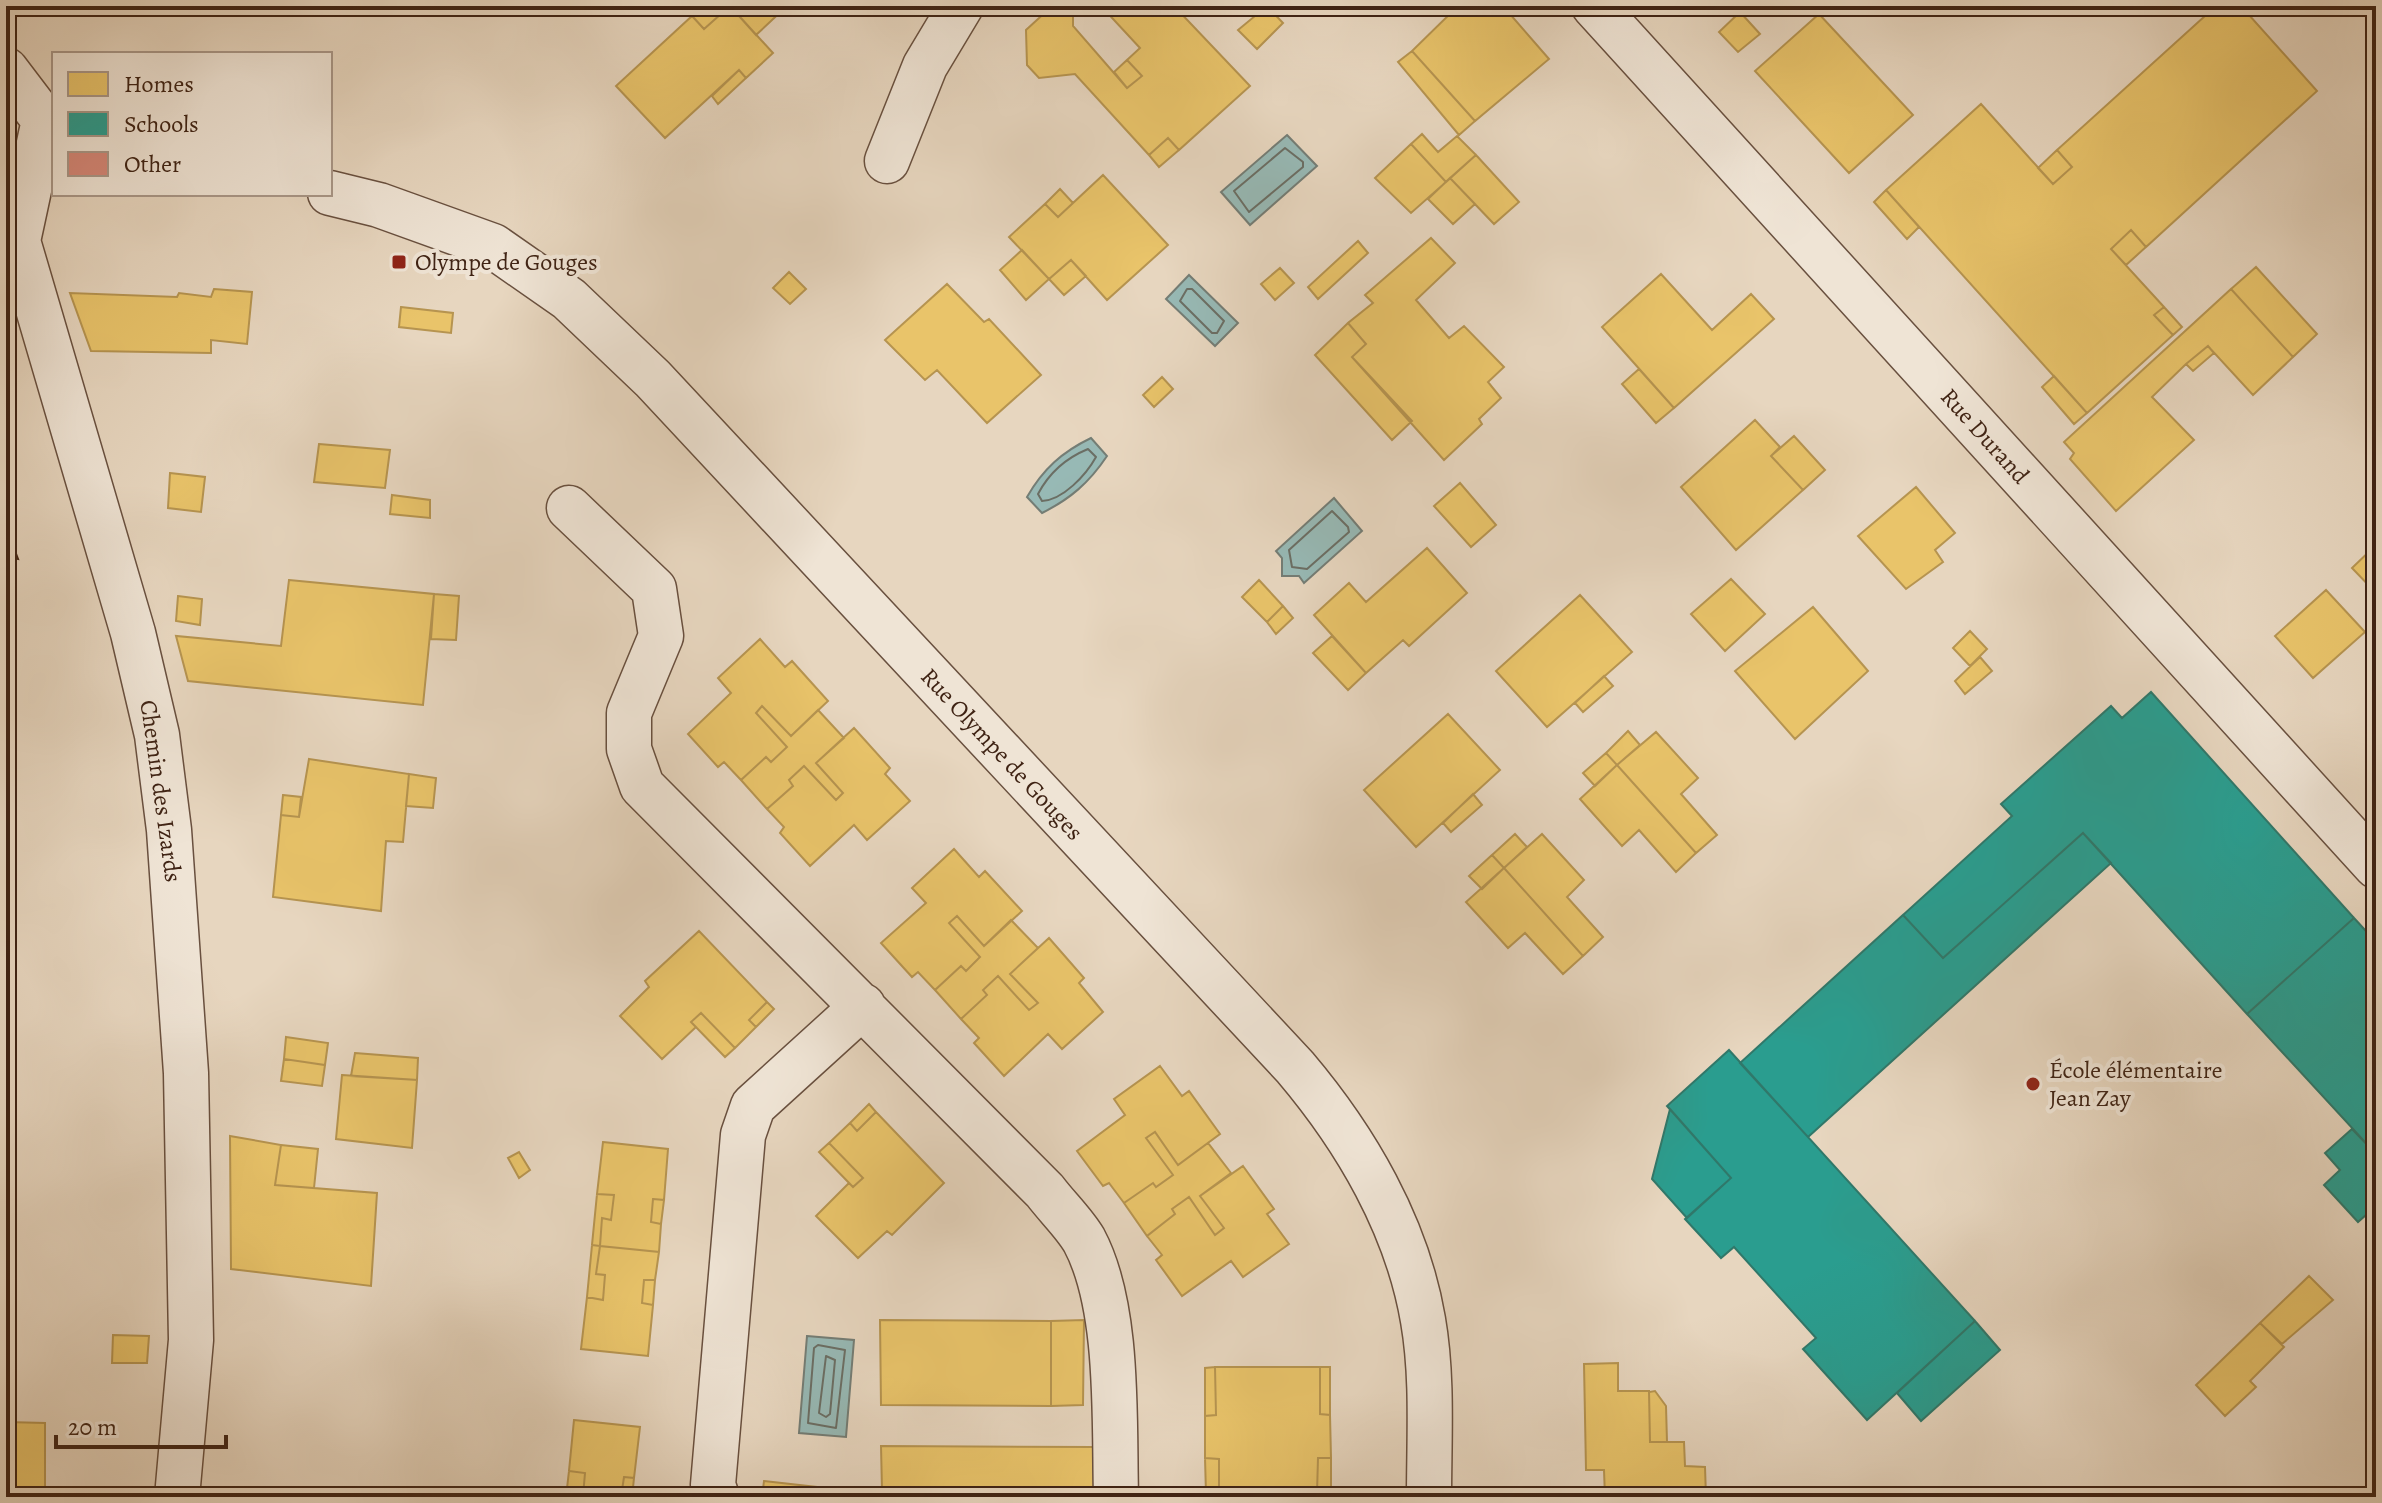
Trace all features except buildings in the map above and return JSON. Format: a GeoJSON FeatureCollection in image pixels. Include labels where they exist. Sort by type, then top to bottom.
{"type":"FeatureCollection","features":[{"type":"Feature","properties":{"kind":"street"},"geometry":{"type":"LineString","coordinates":[[887,161],[925,66],[961,6]]}},
{"type":"Feature","properties":{"kind":"street","name":"Rue Durand"},"geometry":{"type":"LineString","coordinates":[[1594,6],[2376,866]]}},
{"type":"Feature","properties":{"kind":"street","name":"Chemin des Izards"},"geometry":{"type":"LineString","coordinates":[[6,70],[49,121],[18,241],[133,633],[157,735],[169,830],[186,1073],[191,1340],[177,1497]]}},
{"type":"Feature","properties":{"kind":"street","name":"Rue Olympe de Gouges"},"geometry":{"type":"LineString","coordinates":[[332,193],[379,205],[493,246],[569,299],[653,379],[1295,1067],[1335,1115],[1399,1236],[1423,1320],[1429,1497]]}},
{"type":"Feature","properties":{"kind":"street"},"geometry":{"type":"LineString","coordinates":[[569,508],[654,589],[661,636],[629,713],[629,749],[642,786],[1045,1191],[1084,1239],[1098,1279],[1111,1345],[1116,1497]]}},
{"type":"Feature","properties":{"kind":"street"},"geometry":{"type":"LineString","coordinates":[[717,1497],[713,1485],[743,1135],[753,1106],[863,1006]]}},
{"type":"Feature","properties":{"kind":"water"},"geometry":{"type":"Polygon","coordinates":[[[1287,135],[1317,166],[1250,225],[1221,192],[1287,135]]]}},
{"type":"Feature","properties":{"kind":"water"},"geometry":{"type":"Polygon","coordinates":[[[1189,275],[1238,323],[1215,346],[1166,299],[1189,275]]]}},
{"type":"Feature","properties":{"kind":"water"},"geometry":{"type":"Polygon","coordinates":[[[1091,438],[1107,456],[1078,489],[1042,513],[1027,497],[1033,487],[1054,462],[1091,438]]]}},
{"type":"Feature","properties":{"kind":"water"},"geometry":{"type":"Polygon","coordinates":[[[1334,498],[1362,531],[1304,583],[1299,576],[1282,576],[1282,558],[1276,551],[1334,498]]]}},
{"type":"Feature","properties":{"kind":"water"},"geometry":{"type":"Polygon","coordinates":[[[807,1336],[854,1340],[846,1437],[799,1433],[807,1336]]]}},
{"type":"Feature","properties":{"kind":"place","name":"Olympe de Gouges"},"geometry":{"type":"Point","coordinates":[399,262]}},
{"type":"Feature","properties":{"kind":"place","name":"École élémentaire Jean Zay"},"geometry":{"type":"Point","coordinates":[2033,1084]}}]}
